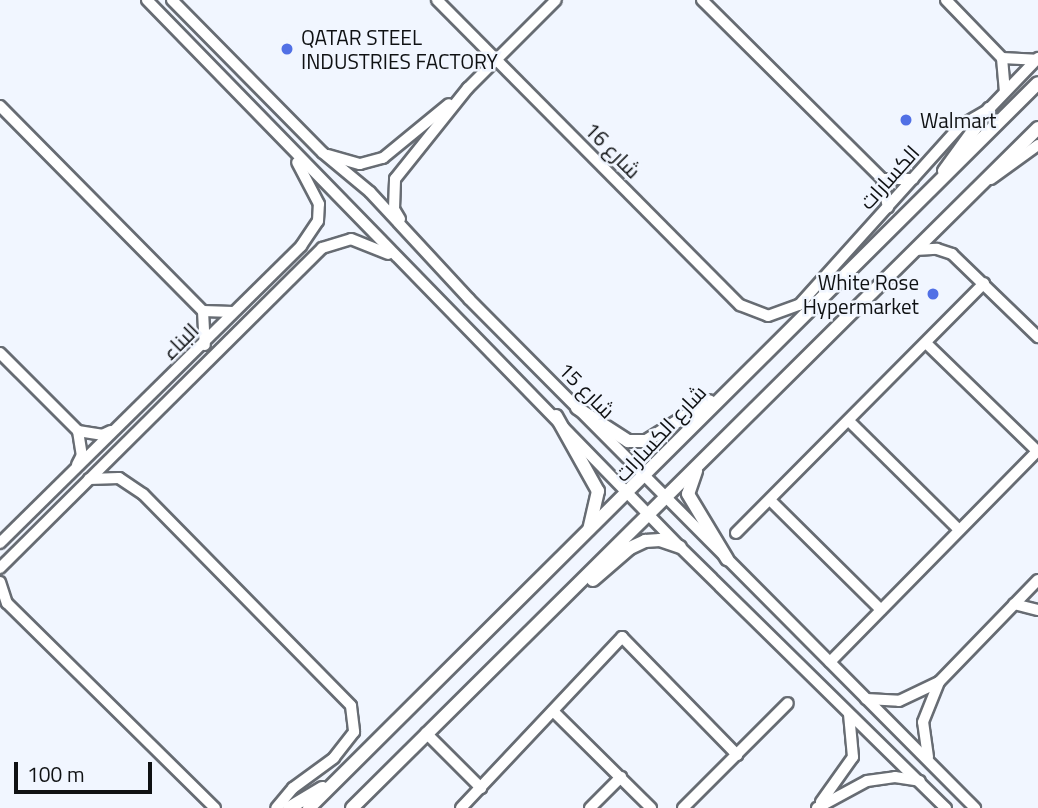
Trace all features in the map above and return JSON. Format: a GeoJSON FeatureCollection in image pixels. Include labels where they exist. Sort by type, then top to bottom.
{"type":"FeatureCollection","features":[{"type":"Feature","properties":{"kind":"street","name":"شارع 15"},"geometry":{"type":"LineString","coordinates":[[147,0],[397,258],[556,416],[680,547],[946,808]]}},
{"type":"Feature","properties":{"kind":"street","name":"شارع 15"},"geometry":{"type":"LineString","coordinates":[[172,0],[323,153],[370,192],[412,240],[975,808]]}},
{"type":"Feature","properties":{"kind":"street","name":"شارع 16"},"geometry":{"type":"LineString","coordinates":[[437,0],[740,305],[768,316]]}},
{"type":"Feature","properties":{"kind":"street"},"geometry":{"type":"LineString","coordinates":[[412,240],[394,209],[395,179],[468,88],[495,58],[556,0]]}},
{"type":"Feature","properties":{"kind":"street"},"geometry":{"type":"LineString","coordinates":[[702,0],[881,179],[888,207]]}},
{"type":"Feature","properties":{"kind":"street"},"geometry":{"type":"LineString","coordinates":[[946,0],[1002,58],[1007,85],[1004,94]]}},
{"type":"Feature","properties":{"kind":"street"},"geometry":{"type":"LineString","coordinates":[[1002,58],[1037,59]]}},
{"type":"Feature","properties":{"kind":"street","name":"الكسارات"},"geometry":{"type":"LineString","coordinates":[[768,316],[799,305],[960,125],[989,109],[1037,59]]}},
{"type":"Feature","properties":{"kind":"street","name":"شارع الكسارات"},"geometry":{"type":"LineString","coordinates":[[309,808],[385,736],[589,529],[647,477],[727,390],[1038,83]]}},
{"type":"Feature","properties":{"kind":"street"},"geometry":{"type":"LineString","coordinates":[[323,153],[360,164],[383,158],[468,88]]}},
{"type":"Feature","properties":{"kind":"street"},"geometry":{"type":"LineString","coordinates":[[0,106],[203,311],[229,314],[236,309]]}},
{"type":"Feature","properties":{"kind":"street"},"geometry":{"type":"LineString","coordinates":[[938,183],[953,154],[989,109]]}},
{"type":"Feature","properties":{"kind":"street"},"geometry":{"type":"LineString","coordinates":[[352,808],[666,498],[708,450],[1038,128]]}},
{"type":"Feature","properties":{"kind":"street","name":"البناء"},"geometry":{"type":"LineString","coordinates":[[0,543],[205,345],[236,309],[301,246],[318,221],[319,204],[284,142]]}},
{"type":"Feature","properties":{"kind":"street"},"geometry":{"type":"LineString","coordinates":[[981,184],[1011,168],[1038,145]]}},
{"type":"Feature","properties":{"kind":"street"},"geometry":{"type":"LineString","coordinates":[[881,179],[913,179]]}},
{"type":"Feature","properties":{"kind":"street","name":"البناء"},"geometry":{"type":"LineString","coordinates":[[3,565],[322,248],[352,239],[397,258]]}},
{"type":"Feature","properties":{"kind":"street"},"geometry":{"type":"LineString","coordinates":[[915,250],[944,251],[984,284],[1038,337]]}},
{"type":"Feature","properties":{"kind":"street"},"geometry":{"type":"LineString","coordinates":[[736,533],[928,344],[984,284]]}},
{"type":"Feature","properties":{"kind":"street"},"geometry":{"type":"LineString","coordinates":[[203,311],[205,345]]}},
{"type":"Feature","properties":{"kind":"street"},"geometry":{"type":"LineString","coordinates":[[830,662],[1038,450],[928,344]]}},
{"type":"Feature","properties":{"kind":"street"},"geometry":{"type":"LineString","coordinates":[[0,353],[78,431],[82,455],[74,471]]}},
{"type":"Feature","properties":{"kind":"street"},"geometry":{"type":"LineString","coordinates":[[577,408],[628,441],[646,441],[727,390]]}},
{"type":"Feature","properties":{"kind":"street"},"geometry":{"type":"LineString","coordinates":[[556,416],[598,491],[589,529]]}},
{"type":"Feature","properties":{"kind":"street"},"geometry":{"type":"LineString","coordinates":[[849,421],[959,530]]}},
{"type":"Feature","properties":{"kind":"street"},"geometry":{"type":"LineString","coordinates":[[78,431],[102,435],[117,429]]}},
{"type":"Feature","properties":{"kind":"street"},"geometry":{"type":"LineString","coordinates":[[708,450],[688,494],[727,559]]}},
{"type":"Feature","properties":{"kind":"street"},"geometry":{"type":"LineString","coordinates":[[89,479],[119,478],[135,488],[351,706],[354,732],[334,758],[293,788],[276,808]]}},
{"type":"Feature","properties":{"kind":"street"},"geometry":{"type":"LineString","coordinates":[[770,500],[881,610]]}},
{"type":"Feature","properties":{"kind":"street"},"geometry":{"type":"LineString","coordinates":[[557,604],[630,548],[660,540],[680,547]]}},
{"type":"Feature","properties":{"kind":"street"},"geometry":{"type":"LineString","coordinates":[[3,565],[0,580],[3,601],[215,808]]}},
{"type":"Feature","properties":{"kind":"street"},"geometry":{"type":"LineString","coordinates":[[866,699],[899,701],[939,682],[1038,580]]}},
{"type":"Feature","properties":{"kind":"street"},"geometry":{"type":"LineString","coordinates":[[1014,604],[1038,610]]}},
{"type":"Feature","properties":{"kind":"street"},"geometry":{"type":"LineString","coordinates":[[461,808],[622,637],[737,755]]}},
{"type":"Feature","properties":{"kind":"street"},"geometry":{"type":"LineString","coordinates":[[931,764],[921,735],[939,682]]}},
{"type":"Feature","properties":{"kind":"street"},"geometry":{"type":"LineString","coordinates":[[683,808],[788,703]]}},
{"type":"Feature","properties":{"kind":"street"},"geometry":{"type":"LineString","coordinates":[[553,711],[651,808]]}},
{"type":"Feature","properties":{"kind":"street"},"geometry":{"type":"LineString","coordinates":[[816,808],[851,763],[855,743],[848,713]]}},
{"type":"Feature","properties":{"kind":"street"},"geometry":{"type":"LineString","coordinates":[[426,733],[481,788]]}},
{"type":"Feature","properties":{"kind":"street"},"geometry":{"type":"LineString","coordinates":[[289,808],[340,776]]}},
{"type":"Feature","properties":{"kind":"street"},"geometry":{"type":"LineString","coordinates":[[590,808],[621,777]]}},
{"type":"Feature","properties":{"kind":"street"},"geometry":{"type":"LineString","coordinates":[[816,808],[867,781],[895,778],[919,781]]}},
{"type":"Feature","properties":{"kind":"place","name":"QATAR STEEL INDUSTRIES FACTORY"},"geometry":{"type":"Point","coordinates":[287,49]}},
{"type":"Feature","properties":{"kind":"place","name":"Walmart"},"geometry":{"type":"Point","coordinates":[906,120]}},
{"type":"Feature","properties":{"kind":"place","name":"White Rose Hypermarket"},"geometry":{"type":"Point","coordinates":[933,294]}}]}
